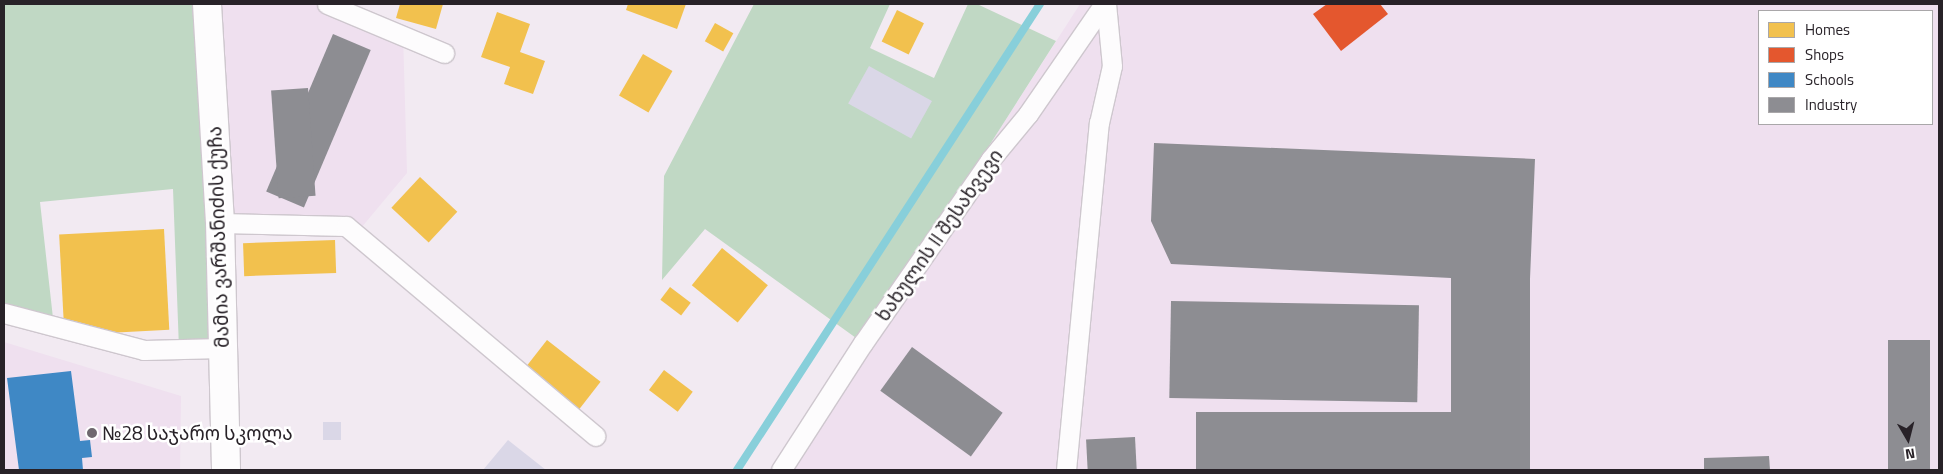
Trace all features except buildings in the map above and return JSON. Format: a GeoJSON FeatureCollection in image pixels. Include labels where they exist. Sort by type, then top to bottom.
{"type":"FeatureCollection","features":[{"type":"Feature","properties":{"kind":"street","name":"მამია ვარშანიძის ქუჩა"},"geometry":{"type":"LineString","coordinates":[[207,4],[220,223],[226,470]]}},
{"type":"Feature","properties":{"kind":"street"},"geometry":{"type":"LineString","coordinates":[[327,4],[444,53]]}},
{"type":"Feature","properties":{"kind":"street","name":"ხახულის II შესახვევი"},"geometry":{"type":"LineString","coordinates":[[780,470],[874,327],[990,160],[1028,114],[1105,4]]}},
{"type":"Feature","properties":{"kind":"street","name":"ხახულის II შესახვევი"},"geometry":{"type":"LineString","coordinates":[[1066,470],[1099,124],[1112,66],[1105,4]]}},
{"type":"Feature","properties":{"kind":"street"},"geometry":{"type":"LineString","coordinates":[[220,223],[346,226],[595,436]]}},
{"type":"Feature","properties":{"kind":"street"},"geometry":{"type":"LineString","coordinates":[[4,314],[144,350],[222,348]]}},
{"type":"Feature","properties":{"kind":"shaded area"},"geometry":{"type":"Polygon","coordinates":[[[207,4],[327,4],[403,35],[407,173],[356,234],[220,223],[207,4]]]}},
{"type":"Feature","properties":{"kind":"shaded area"},"geometry":{"type":"Polygon","coordinates":[[[1080,4],[1939,4],[1939,470],[781,470],[1080,4]]]}},
{"type":"Feature","properties":{"kind":"shaded area","name":"№28 საჯარო სკოლა"},"geometry":{"type":"Polygon","coordinates":[[[4,342],[181,396],[180,470],[4,470],[4,342]]]}},
{"type":"Feature","properties":{"kind":"green space"},"geometry":{"type":"Polygon","coordinates":[[[4,4],[207,4],[222,348],[179,349],[173,189],[40,202],[54,327],[4,313],[4,4]]]}},
{"type":"Feature","properties":{"kind":"green space"},"geometry":{"type":"Polygon","coordinates":[[[754,4],[890,4],[870,48],[934,78],[968,4],[977,4],[1056,41],[863,343],[705,229],[662,280],[664,176],[754,4]]]}},
{"type":"Feature","properties":{"kind":"waterway"},"geometry":{"type":"LineString","coordinates":[[737,470],[1040,4]]}},
{"type":"Feature","properties":{"kind":"place","name":"№28 საჯარო სკოლა"},"geometry":{"type":"Point","coordinates":[92,433]}}]}
